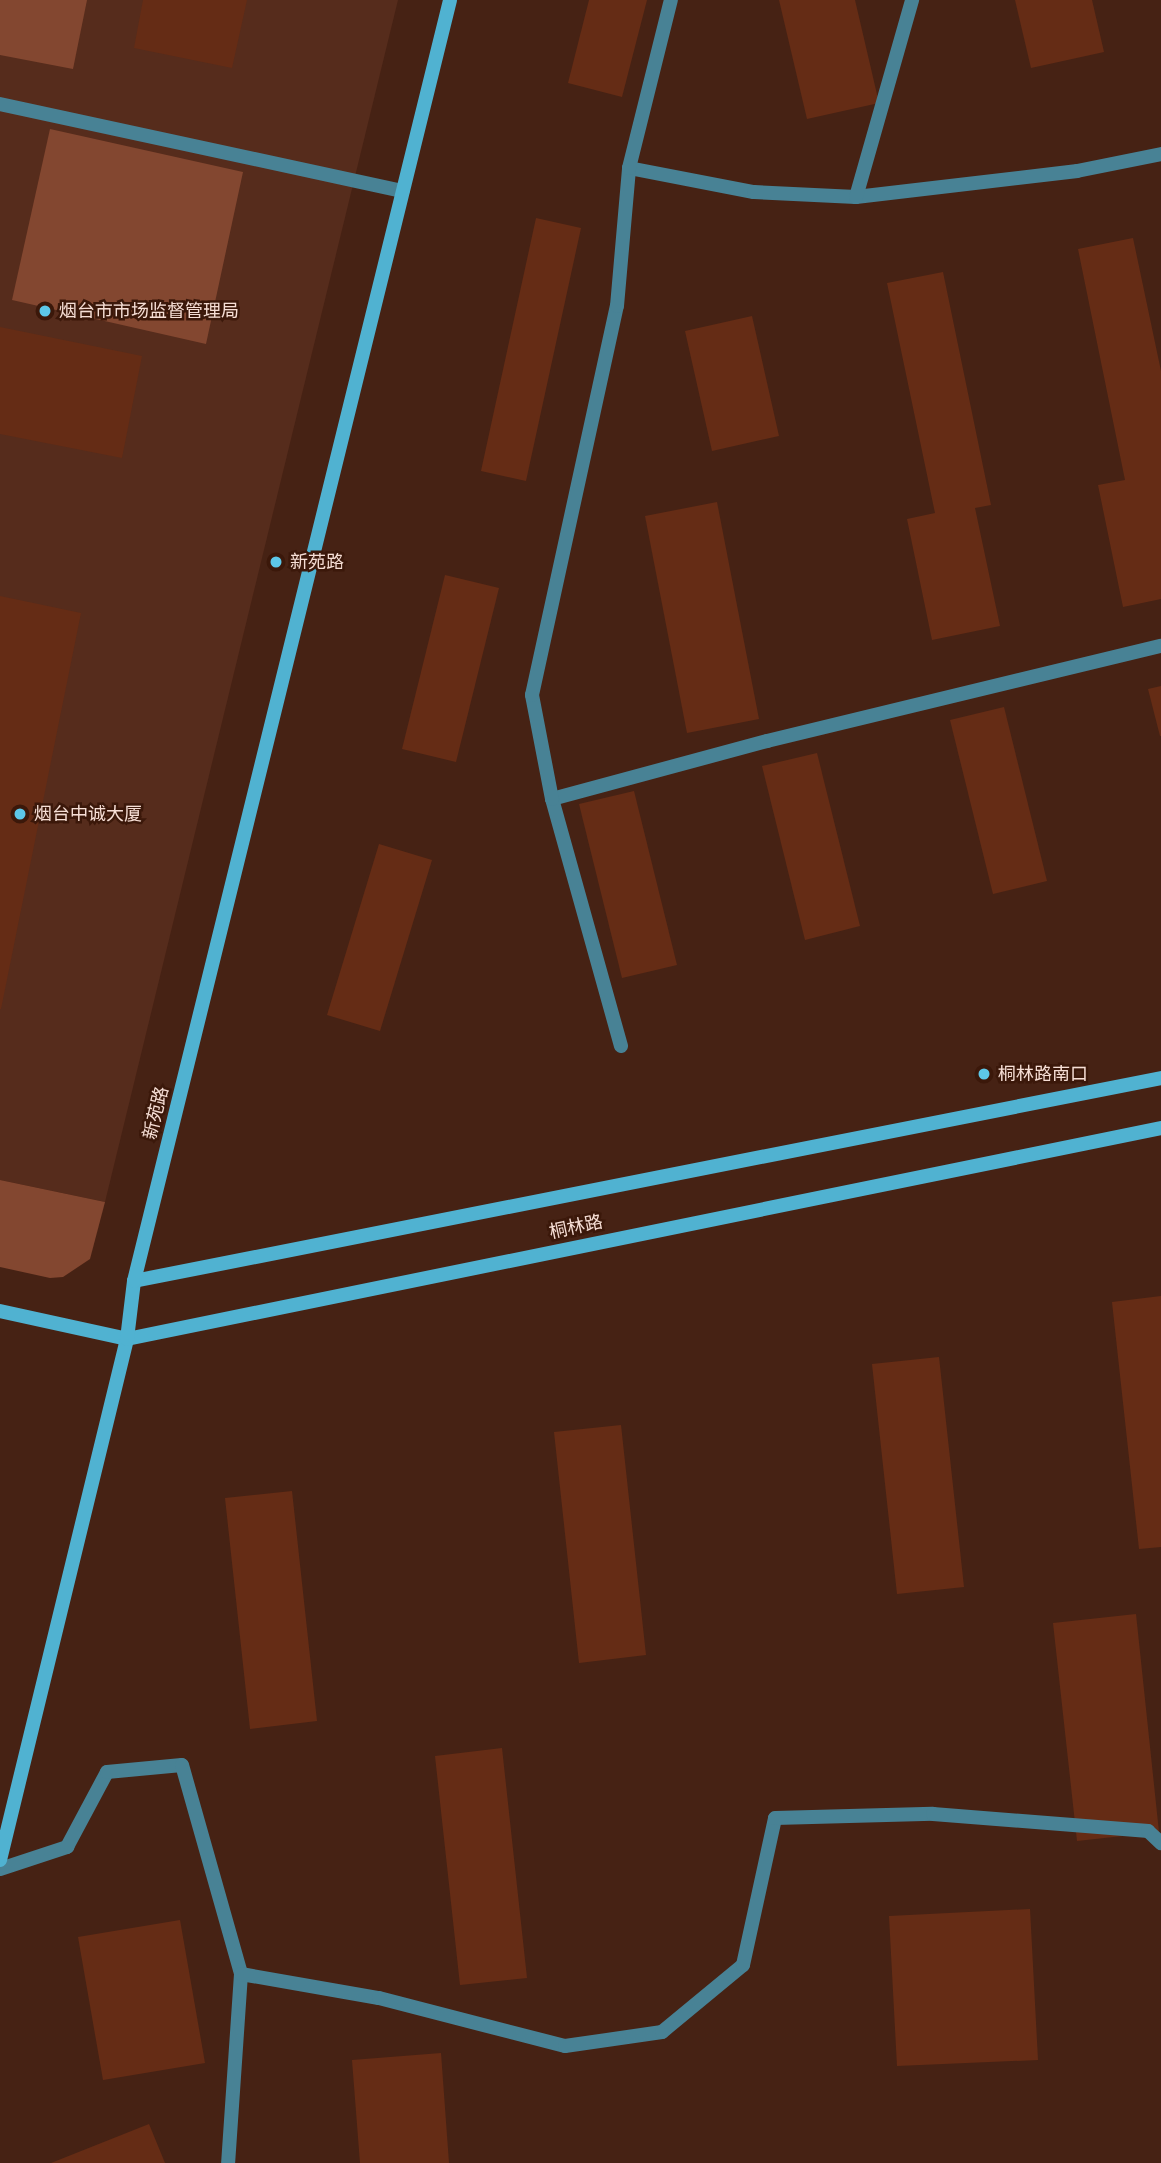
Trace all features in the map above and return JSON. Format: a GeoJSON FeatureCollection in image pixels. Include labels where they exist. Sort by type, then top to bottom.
{"type":"FeatureCollection","features":[{"type":"Feature","properties":{"kind":"street","name":"新苑路"},"geometry":{"type":"LineString","coordinates":[[0,1860],[127,1339],[134,1281],[450,0]]}},
{"type":"Feature","properties":{"kind":"street"},"geometry":{"type":"LineString","coordinates":[[621,1046],[552,799],[532,695],[617,306],[629,168],[671,0]]}},
{"type":"Feature","properties":{"kind":"street"},"geometry":{"type":"LineString","coordinates":[[856,197],[912,0]]}},
{"type":"Feature","properties":{"kind":"street"},"geometry":{"type":"LineString","coordinates":[[0,104],[403,191]]}},
{"type":"Feature","properties":{"kind":"street"},"geometry":{"type":"LineString","coordinates":[[629,168],[754,192],[856,197],[1077,171],[1161,154]]}},
{"type":"Feature","properties":{"kind":"street"},"geometry":{"type":"LineString","coordinates":[[552,799],[767,741],[1161,646]]}},
{"type":"Feature","properties":{"kind":"street","name":"桐林路"},"geometry":{"type":"LineString","coordinates":[[134,1281],[1161,1078]]}},
{"type":"Feature","properties":{"kind":"street","name":"桐林路"},"geometry":{"type":"LineString","coordinates":[[0,1311],[127,1339],[1161,1128]]}},
{"type":"Feature","properties":{"kind":"street"},"geometry":{"type":"LineString","coordinates":[[0,1869],[67,1847],[107,1772],[182,1765],[241,1974],[228,2163]]}},
{"type":"Feature","properties":{"kind":"street"},"geometry":{"type":"LineString","coordinates":[[241,1974],[379,1998],[565,2046],[602,2041],[662,2032],[743,1965],[775,1818],[933,1814],[1149,1831],[1161,1843]]}},
{"type":"Feature","properties":{"kind":"shaded area"},"geometry":{"type":"Polygon","coordinates":[[[0,0],[398,0],[105,1202],[0,1180],[0,0]]]}},
{"type":"Feature","properties":{"kind":"shaded area"},"geometry":{"type":"Polygon","coordinates":[[[0,0],[87,0],[73,69],[0,55],[0,0]]]}},
{"type":"Feature","properties":{"kind":"shaded area"},"geometry":{"type":"Polygon","coordinates":[[[50,129],[243,172],[206,344],[12,300],[50,129]]]}},
{"type":"Feature","properties":{"kind":"shaded area"},"geometry":{"type":"Polygon","coordinates":[[[0,1180],[105,1202],[90,1259],[63,1277],[50,1278],[0,1267],[0,1180]]]}},
{"type":"Feature","properties":{"kind":"building"},"geometry":{"type":"Polygon","coordinates":[[[143,0],[247,0],[232,68],[134,48],[143,0]]]}},
{"type":"Feature","properties":{"kind":"building"},"geometry":{"type":"Polygon","coordinates":[[[589,0],[647,0],[622,97],[568,83],[589,0]]]}},
{"type":"Feature","properties":{"kind":"building"},"geometry":{"type":"Polygon","coordinates":[[[779,0],[855,0],[879,103],[807,119],[779,0]]]}},
{"type":"Feature","properties":{"kind":"building"},"geometry":{"type":"Polygon","coordinates":[[[1015,0],[1092,0],[1104,52],[1031,68],[1015,0]]]}},
{"type":"Feature","properties":{"kind":"building"},"geometry":{"type":"Polygon","coordinates":[[[536,218],[581,228],[526,481],[481,471],[536,218]]]}},
{"type":"Feature","properties":{"kind":"building"},"geometry":{"type":"Polygon","coordinates":[[[1133,238],[1161,371],[1161,599],[1123,607],[1098,485],[1125,480],[1078,249],[1133,238]]]}},
{"type":"Feature","properties":{"kind":"building"},"geometry":{"type":"Polygon","coordinates":[[[943,272],[991,505],[975,508],[1000,626],[932,640],[907,519],[935,513],[887,283],[943,272]]]}},
{"type":"Feature","properties":{"kind":"building"},"geometry":{"type":"Polygon","coordinates":[[[752,316],[779,436],[712,451],[685,331],[752,316]]]}},
{"type":"Feature","properties":{"kind":"building"},"geometry":{"type":"Polygon","coordinates":[[[0,327],[142,356],[122,458],[0,434],[0,327]]]}},
{"type":"Feature","properties":{"kind":"building"},"geometry":{"type":"Polygon","coordinates":[[[717,502],[759,719],[687,733],[645,516],[717,502]]]}},
{"type":"Feature","properties":{"kind":"building"},"geometry":{"type":"Polygon","coordinates":[[[445,575],[499,588],[456,762],[402,749],[445,575]]]}},
{"type":"Feature","properties":{"kind":"building","name":"烟台中诚大厦"},"geometry":{"type":"Polygon","coordinates":[[[0,596],[81,613],[1,1009],[0,1009],[0,596]]]}},
{"type":"Feature","properties":{"kind":"building"},"geometry":{"type":"Polygon","coordinates":[[[1161,686],[1161,736],[1160,736],[1148,689],[1161,686]]]}},
{"type":"Feature","properties":{"kind":"building"},"geometry":{"type":"Polygon","coordinates":[[[1004,707],[1047,881],[993,894],[950,720],[1004,707]]]}},
{"type":"Feature","properties":{"kind":"building"},"geometry":{"type":"Polygon","coordinates":[[[817,753],[860,926],[805,940],[762,766],[817,753]]]}},
{"type":"Feature","properties":{"kind":"building"},"geometry":{"type":"Polygon","coordinates":[[[634,791],[677,965],[622,978],[579,804],[634,791]]]}},
{"type":"Feature","properties":{"kind":"building"},"geometry":{"type":"Polygon","coordinates":[[[379,844],[432,860],[380,1031],[327,1015],[379,844]]]}},
{"type":"Feature","properties":{"kind":"building"},"geometry":{"type":"Polygon","coordinates":[[[1161,1296],[1161,1547],[1139,1549],[1112,1302],[1161,1296]]]}},
{"type":"Feature","properties":{"kind":"building"},"geometry":{"type":"Polygon","coordinates":[[[939,1357],[964,1587],[897,1594],[872,1364],[939,1357]]]}},
{"type":"Feature","properties":{"kind":"building"},"geometry":{"type":"Polygon","coordinates":[[[621,1425],[646,1655],[579,1663],[554,1432],[621,1425]]]}},
{"type":"Feature","properties":{"kind":"building"},"geometry":{"type":"Polygon","coordinates":[[[292,1491],[317,1721],[250,1729],[225,1498],[292,1491]]]}},
{"type":"Feature","properties":{"kind":"building"},"geometry":{"type":"Polygon","coordinates":[[[1136,1614],[1159,1832],[1077,1841],[1053,1623],[1136,1614]]]}},
{"type":"Feature","properties":{"kind":"building"},"geometry":{"type":"Polygon","coordinates":[[[502,1748],[527,1978],[460,1985],[435,1756],[502,1748]]]}},
{"type":"Feature","properties":{"kind":"building"},"geometry":{"type":"Polygon","coordinates":[[[1030,1909],[1038,2060],[897,2066],[889,1916],[1030,1909]]]}},
{"type":"Feature","properties":{"kind":"building"},"geometry":{"type":"Polygon","coordinates":[[[180,1920],[205,2063],[103,2080],[78,1937],[180,1920]]]}},
{"type":"Feature","properties":{"kind":"building"},"geometry":{"type":"Polygon","coordinates":[[[441,2053],[449,2163],[360,2163],[352,2060],[441,2053]]]}},
{"type":"Feature","properties":{"kind":"building"},"geometry":{"type":"Polygon","coordinates":[[[149,2124],[165,2163],[51,2163],[149,2124]]]}},
{"type":"Feature","properties":{"kind":"place","name":"烟台市市场监督管理局"},"geometry":{"type":"Point","coordinates":[45,311]}},
{"type":"Feature","properties":{"kind":"place","name":"新苑路"},"geometry":{"type":"Point","coordinates":[276,562]}},
{"type":"Feature","properties":{"kind":"place","name":"烟台中诚大厦"},"geometry":{"type":"Point","coordinates":[20,814]}},
{"type":"Feature","properties":{"kind":"place","name":"桐林路南口"},"geometry":{"type":"Point","coordinates":[984,1074]}}]}
